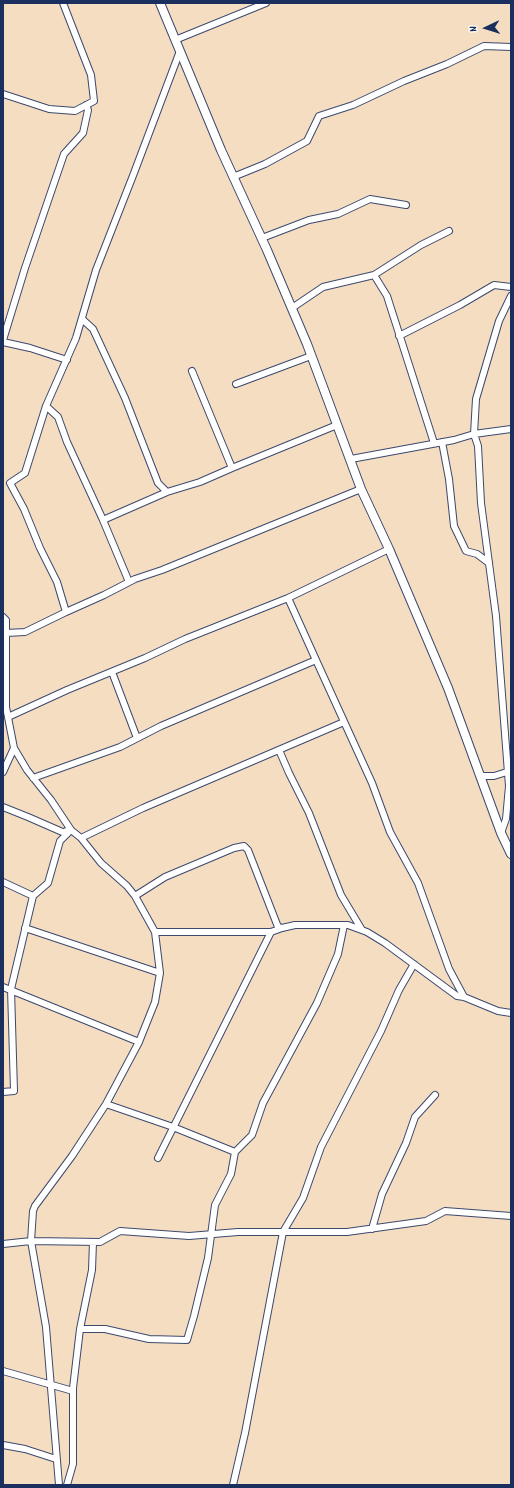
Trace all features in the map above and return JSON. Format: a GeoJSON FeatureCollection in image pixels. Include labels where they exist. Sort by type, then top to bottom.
{"type":"FeatureCollection","features":[{"type":"Feature","properties":{"kind":"street"},"geometry":{"type":"LineString","coordinates":[[3,94],[49,109],[75,111],[94,101],[91,75],[63,3]]}},
{"type":"Feature","properties":{"kind":"street"},"geometry":{"type":"LineString","coordinates":[[160,3],[233,176],[292,308],[351,459],[361,489],[389,550],[448,688],[501,832],[511,854]]}},
{"type":"Feature","properties":{"kind":"street"},"geometry":{"type":"LineString","coordinates":[[175,40],[266,3]]}},
{"type":"Feature","properties":{"kind":"street"},"geometry":{"type":"LineString","coordinates":[[233,176],[265,164],[307,140],[319,116],[353,105],[404,81],[447,64],[484,46],[511,47]]}},
{"type":"Feature","properties":{"kind":"street"},"geometry":{"type":"LineString","coordinates":[[66,612],[57,582],[40,548],[24,509],[10,483],[26,473],[46,406],[76,338],[96,270],[180,51]]}},
{"type":"Feature","properties":{"kind":"street"},"geometry":{"type":"LineString","coordinates":[[67,360],[3,341],[25,268],[64,154],[83,133],[88,110],[86,105]]}},
{"type":"Feature","properties":{"kind":"street"},"geometry":{"type":"LineString","coordinates":[[262,238],[309,220],[338,214],[370,199],[406,205]]}},
{"type":"Feature","properties":{"kind":"street"},"geometry":{"type":"LineString","coordinates":[[292,308],[323,287],[374,275],[421,245],[449,231]]}},
{"type":"Feature","properties":{"kind":"street"},"geometry":{"type":"LineString","coordinates":[[374,275],[387,296],[434,443]]}},
{"type":"Feature","properties":{"kind":"street"},"geometry":{"type":"LineString","coordinates":[[399,336],[460,305],[494,285],[511,287]]}},
{"type":"Feature","properties":{"kind":"street"},"geometry":{"type":"LineString","coordinates":[[501,832],[506,819],[510,771],[496,616],[481,503],[478,446],[474,434],[476,398],[499,321],[511,296]]}},
{"type":"Feature","properties":{"kind":"street"},"geometry":{"type":"LineString","coordinates":[[82,319],[93,329],[125,398],[158,483],[167,492]]}},
{"type":"Feature","properties":{"kind":"street"},"geometry":{"type":"LineString","coordinates":[[236,384],[311,356]]}},
{"type":"Feature","properties":{"kind":"street"},"geometry":{"type":"LineString","coordinates":[[192,371],[232,468]]}},
{"type":"Feature","properties":{"kind":"street"},"geometry":{"type":"LineString","coordinates":[[46,406],[58,417],[67,442],[103,520],[129,582]]}},
{"type":"Feature","properties":{"kind":"street"},"geometry":{"type":"LineString","coordinates":[[103,520],[167,492],[200,482],[337,425]]}},
{"type":"Feature","properties":{"kind":"street"},"geometry":{"type":"LineString","coordinates":[[351,459],[454,440],[474,434],[511,429]]}},
{"type":"Feature","properties":{"kind":"street"},"geometry":{"type":"LineString","coordinates":[[442,442],[449,479],[454,526],[466,551],[477,554],[489,563]]}},
{"type":"Feature","properties":{"kind":"street"},"geometry":{"type":"LineString","coordinates":[[6,633],[25,632],[104,596],[129,582],[361,489]]}},
{"type":"Feature","properties":{"kind":"street"},"geometry":{"type":"LineString","coordinates":[[8,717],[67,690],[145,658],[185,639],[288,598],[389,550]]}},
{"type":"Feature","properties":{"kind":"street"},"geometry":{"type":"LineString","coordinates":[[288,598],[372,783],[390,832],[418,883],[449,969],[464,997]]}},
{"type":"Feature","properties":{"kind":"street"},"geometry":{"type":"LineString","coordinates":[[3,617],[6,620],[6,707],[14,748],[27,770],[66,822],[69,832]]}},
{"type":"Feature","properties":{"kind":"street"},"geometry":{"type":"LineString","coordinates":[[33,778],[120,747],[161,726],[316,660]]}},
{"type":"Feature","properties":{"kind":"street"},"geometry":{"type":"LineString","coordinates":[[112,672],[137,738]]}},
{"type":"Feature","properties":{"kind":"street"},"geometry":{"type":"LineString","coordinates":[[81,838],[143,808],[344,722]]}},
{"type":"Feature","properties":{"kind":"street"},"geometry":{"type":"LineString","coordinates":[[3,772],[14,748]]}},
{"type":"Feature","properties":{"kind":"street"},"geometry":{"type":"LineString","coordinates":[[279,750],[309,812],[341,895],[362,930]]}},
{"type":"Feature","properties":{"kind":"street"},"geometry":{"type":"LineString","coordinates":[[481,776],[494,776],[510,771]]}},
{"type":"Feature","properties":{"kind":"street"},"geometry":{"type":"LineString","coordinates":[[3,807],[81,838],[101,863],[127,886],[135,896],[155,932],[160,973],[155,1002],[138,1042],[106,1104],[72,1156],[35,1206],[31,1241],[46,1327],[59,1485]]}},
{"type":"Feature","properties":{"kind":"street"},"geometry":{"type":"LineString","coordinates":[[3,1092],[14,1091],[11,989],[33,896],[48,883],[60,841],[69,832]]}},
{"type":"Feature","properties":{"kind":"street"},"geometry":{"type":"LineString","coordinates":[[135,896],[165,877],[234,848],[244,846],[248,850],[278,927],[282,928]]}},
{"type":"Feature","properties":{"kind":"street"},"geometry":{"type":"LineString","coordinates":[[3,882],[33,896]]}},
{"type":"Feature","properties":{"kind":"street"},"geometry":{"type":"LineString","coordinates":[[155,932],[271,932],[295,925],[348,925],[362,930],[385,943],[458,996],[498,1011],[511,1013]]}},
{"type":"Feature","properties":{"kind":"street"},"geometry":{"type":"LineString","coordinates":[[80,1329],[106,1330],[149,1339],[187,1340],[198,1302],[208,1258],[212,1234],[214,1204],[231,1174],[235,1152],[252,1135],[264,1103],[317,1003],[338,954],[344,925]]}},
{"type":"Feature","properties":{"kind":"street"},"geometry":{"type":"LineString","coordinates":[[25,928],[160,973]]}},
{"type":"Feature","properties":{"kind":"street"},"geometry":{"type":"LineString","coordinates":[[158,1158],[271,932]]}},
{"type":"Feature","properties":{"kind":"street"},"geometry":{"type":"LineString","coordinates":[[233,1485],[245,1433],[284,1232],[303,1198],[321,1147],[381,1031],[399,990],[414,964]]}},
{"type":"Feature","properties":{"kind":"street"},"geometry":{"type":"LineString","coordinates":[[3,987],[138,1042]]}},
{"type":"Feature","properties":{"kind":"street"},"geometry":{"type":"LineString","coordinates":[[372,1228],[382,1194],[406,1143],[415,1116],[435,1095]]}},
{"type":"Feature","properties":{"kind":"street"},"geometry":{"type":"LineString","coordinates":[[106,1104],[173,1127],[235,1152]]}},
{"type":"Feature","properties":{"kind":"street"},"geometry":{"type":"LineString","coordinates":[[3,1244],[31,1241],[100,1242],[120,1231],[188,1236],[238,1232],[347,1232],[426,1221],[445,1211],[511,1216]]}},
{"type":"Feature","properties":{"kind":"street"},"geometry":{"type":"LineString","coordinates":[[68,1485],[73,1464],[73,1391],[80,1329],[92,1270],[93,1242]]}},
{"type":"Feature","properties":{"kind":"street"},"geometry":{"type":"LineString","coordinates":[[3,1370],[73,1391]]}},
{"type":"Feature","properties":{"kind":"street"},"geometry":{"type":"LineString","coordinates":[[3,1446],[25,1449],[56,1459]]}}]}
